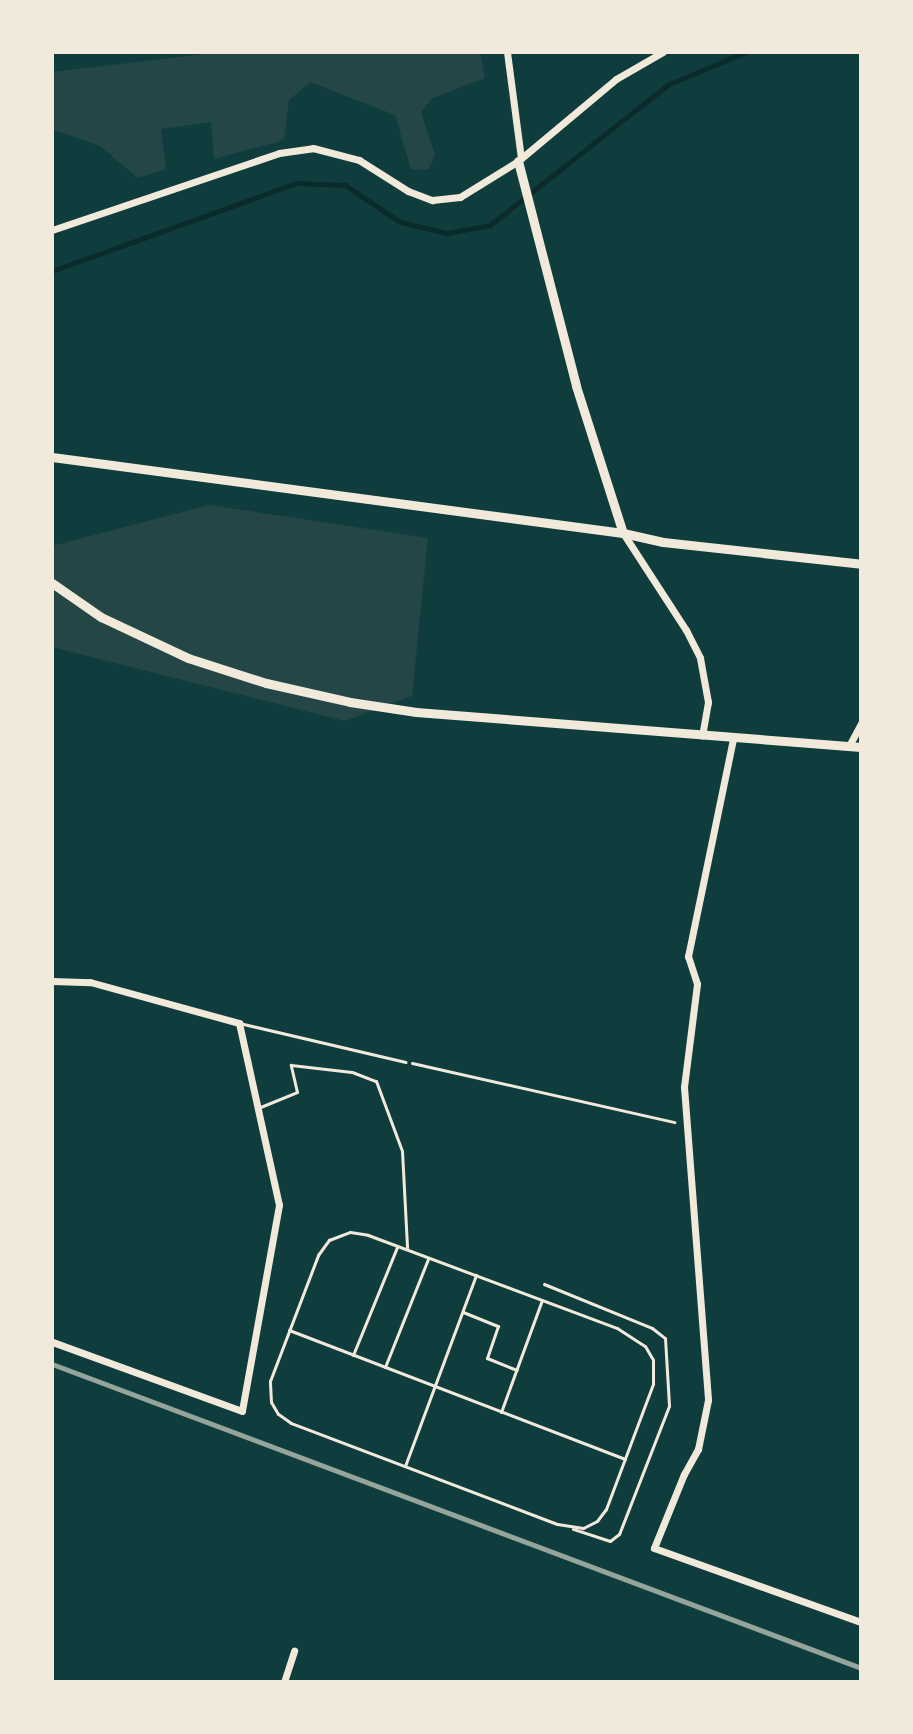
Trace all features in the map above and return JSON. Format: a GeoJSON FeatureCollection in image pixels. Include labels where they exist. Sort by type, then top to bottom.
{"type":"FeatureCollection","features":[{"type":"Feature","properties":{"kind":"street"},"geometry":{"type":"LineString","coordinates":[[507,52],[523,183],[576,386],[612,507],[623,533],[686,630],[700,658],[708,702],[702,735]]}},
{"type":"Feature","properties":{"kind":"street"},"geometry":{"type":"LineString","coordinates":[[52,230],[279,153],[313,148],[359,160],[408,191],[432,200],[460,197],[519,159],[616,79],[663,52]]}},
{"type":"Feature","properties":{"kind":"street"},"geometry":{"type":"LineString","coordinates":[[52,457],[623,533],[692,546],[861,564]]}},
{"type":"Feature","properties":{"kind":"street"},"geometry":{"type":"LineString","coordinates":[[52,583],[101,617],[188,658],[297,691],[416,712],[861,747]]}},
{"type":"Feature","properties":{"kind":"street"},"geometry":{"type":"LineString","coordinates":[[849,746],[861,723]]}},
{"type":"Feature","properties":{"kind":"street"},"geometry":{"type":"LineString","coordinates":[[733,739],[688,956],[697,984],[684,1087],[708,1400],[698,1449],[684,1474],[654,1548],[861,1622]]}},
{"type":"Feature","properties":{"kind":"street"},"geometry":{"type":"LineString","coordinates":[[52,981],[90,982],[239,1023],[279,1205],[242,1411],[52,1342]]}},
{"type":"Feature","properties":{"kind":"street"},"geometry":{"type":"LineString","coordinates":[[284,1682],[294,1651]]}},
{"type":"Feature","properties":{"kind":"lane"},"geometry":{"type":"LineString","coordinates":[[239,1023],[405,1062]]}},
{"type":"Feature","properties":{"kind":"lane"},"geometry":{"type":"LineString","coordinates":[[258,1108],[297,1092],[291,1065],[352,1072],[376,1081],[402,1151],[407,1249]]}},
{"type":"Feature","properties":{"kind":"lane"},"geometry":{"type":"LineString","coordinates":[[544,1284],[652,1328],[665,1338],[669,1406],[619,1534],[610,1541],[569,1528],[291,1423],[278,1414],[269,1392],[270,1381],[318,1255],[329,1240],[350,1232],[407,1249],[633,1337],[645,1346],[653,1360],[653,1384],[606,1509],[597,1521],[583,1528],[569,1528]]}},
{"type":"Feature","properties":{"kind":"lane"},"geometry":{"type":"LineString","coordinates":[[353,1355],[398,1246]]}},
{"type":"Feature","properties":{"kind":"lane"},"geometry":{"type":"LineString","coordinates":[[385,1367],[428,1257]]}},
{"type":"Feature","properties":{"kind":"lane"},"geometry":{"type":"LineString","coordinates":[[405,1466],[476,1275]]}},
{"type":"Feature","properties":{"kind":"lane"},"geometry":{"type":"LineString","coordinates":[[501,1412],[542,1300]]}},
{"type":"Feature","properties":{"kind":"lane"},"geometry":{"type":"LineString","coordinates":[[463,1312],[498,1326],[487,1358],[517,1370]]}},
{"type":"Feature","properties":{"kind":"lane"},"geometry":{"type":"LineString","coordinates":[[289,1330],[625,1459]]}},
{"type":"Feature","properties":{"kind":"path"},"geometry":{"type":"LineString","coordinates":[[405,1062],[687,1125]]}},
{"type":"Feature","properties":{"kind":"shaded area"},"geometry":{"type":"Polygon","coordinates":[[[221,52],[480,52],[485,78],[433,98],[421,112],[435,155],[428,170],[411,169],[395,115],[310,82],[289,100],[284,140],[214,159],[211,122],[161,129],[166,169],[138,178],[100,146],[52,129],[52,72],[221,52]]]}},
{"type":"Feature","properties":{"kind":"shaded area"},"geometry":{"type":"Polygon","coordinates":[[[209,505],[428,538],[412,696],[345,721],[52,647],[52,546],[209,505]]]}},
{"type":"Feature","properties":{"kind":"waterway"},"geometry":{"type":"LineString","coordinates":[[52,271],[296,183],[345,185],[400,222],[447,233],[490,225],[667,85],[746,52]]}},
{"type":"Feature","properties":{"kind":"railway"},"geometry":{"type":"LineString","coordinates":[[52,1364],[861,1668]]}}]}
